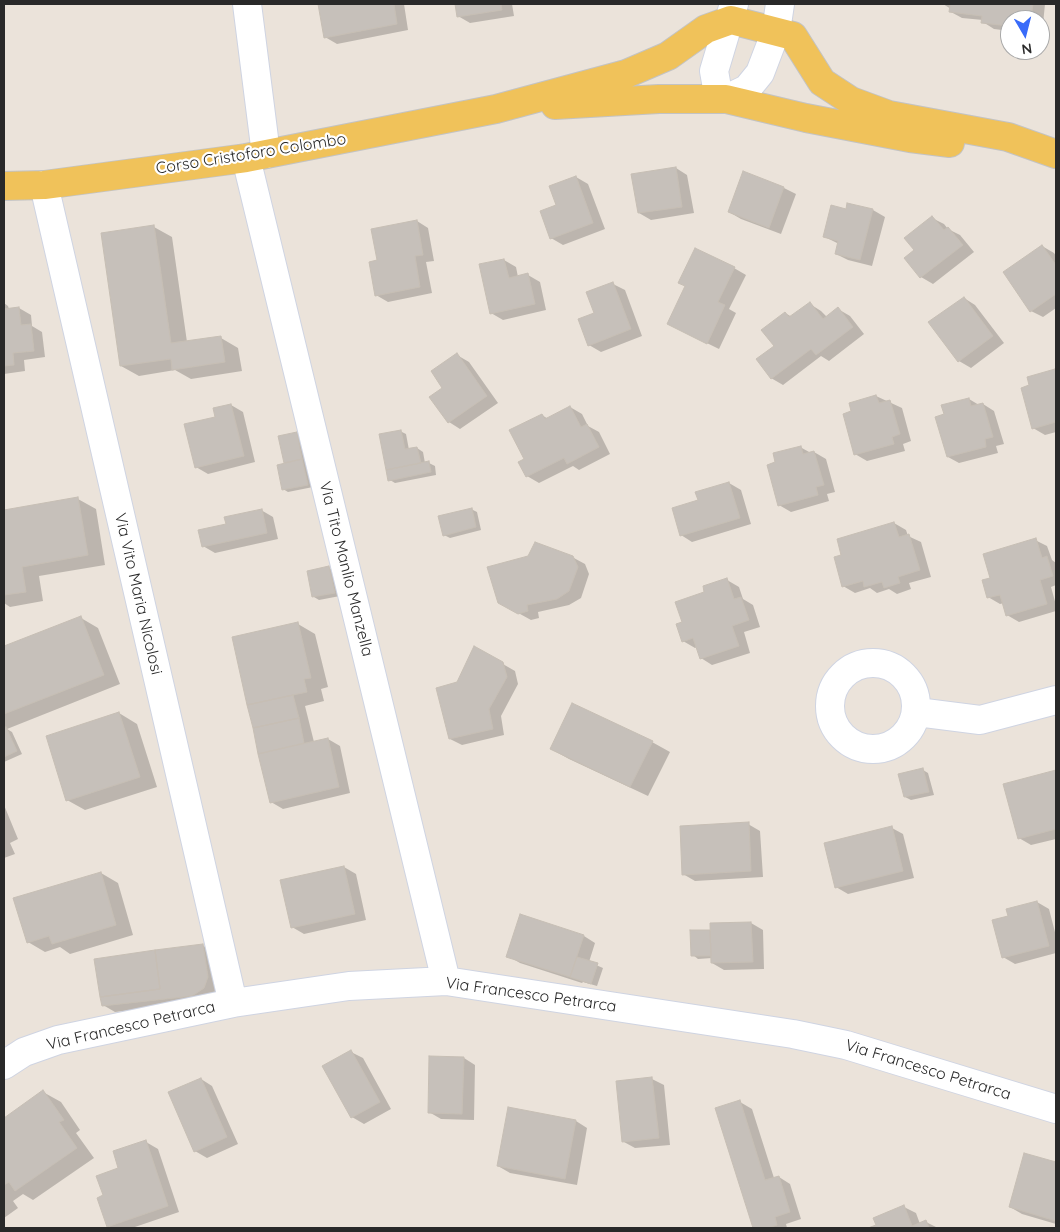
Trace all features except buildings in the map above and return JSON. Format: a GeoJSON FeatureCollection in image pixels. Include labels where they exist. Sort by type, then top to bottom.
{"type":"FeatureCollection","features":[{"type":"Feature","properties":{"kind":"main road"},"geometry":{"type":"LineString","coordinates":[[496,109],[626,74],[668,56],[724,14],[784,34],[822,82],[851,101],[889,114],[1008,137],[1056,155]]}},
{"type":"Feature","properties":{"kind":"main road"},"geometry":{"type":"LineString","coordinates":[[496,109],[659,99],[726,99],[806,118],[910,138],[1056,155]]}},
{"type":"Feature","properties":{"kind":"main road","name":"Corso Cristoforo Colombo"},"geometry":{"type":"LineString","coordinates":[[4,186],[44,185],[256,156],[496,109]]}},
{"type":"Feature","properties":{"kind":"street","name":"Via Tito Manlio Manzella"},"geometry":{"type":"LineString","coordinates":[[247,4],[256,156],[446,981]]}},
{"type":"Feature","properties":{"kind":"street"},"geometry":{"type":"LineString","coordinates":[[780,4],[784,34]]}},
{"type":"Feature","properties":{"kind":"street"},"geometry":{"type":"LineString","coordinates":[[724,14],[714,71],[717,88],[726,99],[747,89],[760,73],[784,34],[787,4]]}},
{"type":"Feature","properties":{"kind":"street"},"geometry":{"type":"LineString","coordinates":[[1008,137],[1056,139]]}},
{"type":"Feature","properties":{"kind":"street","name":"Via Vito Maria Nicolosi"},"geometry":{"type":"LineString","coordinates":[[44,185],[233,1003]]}},
{"type":"Feature","properties":{"kind":"street"},"geometry":{"type":"LineString","coordinates":[[917,712],[980,720],[1056,700]]}},
{"type":"Feature","properties":{"kind":"street","name":"Via Francesco Petrarca"},"geometry":{"type":"LineString","coordinates":[[4,1065],[24,1052],[58,1040],[233,1003],[349,986],[446,981],[820,1039],[846,1045],[1056,1109]]}}]}
